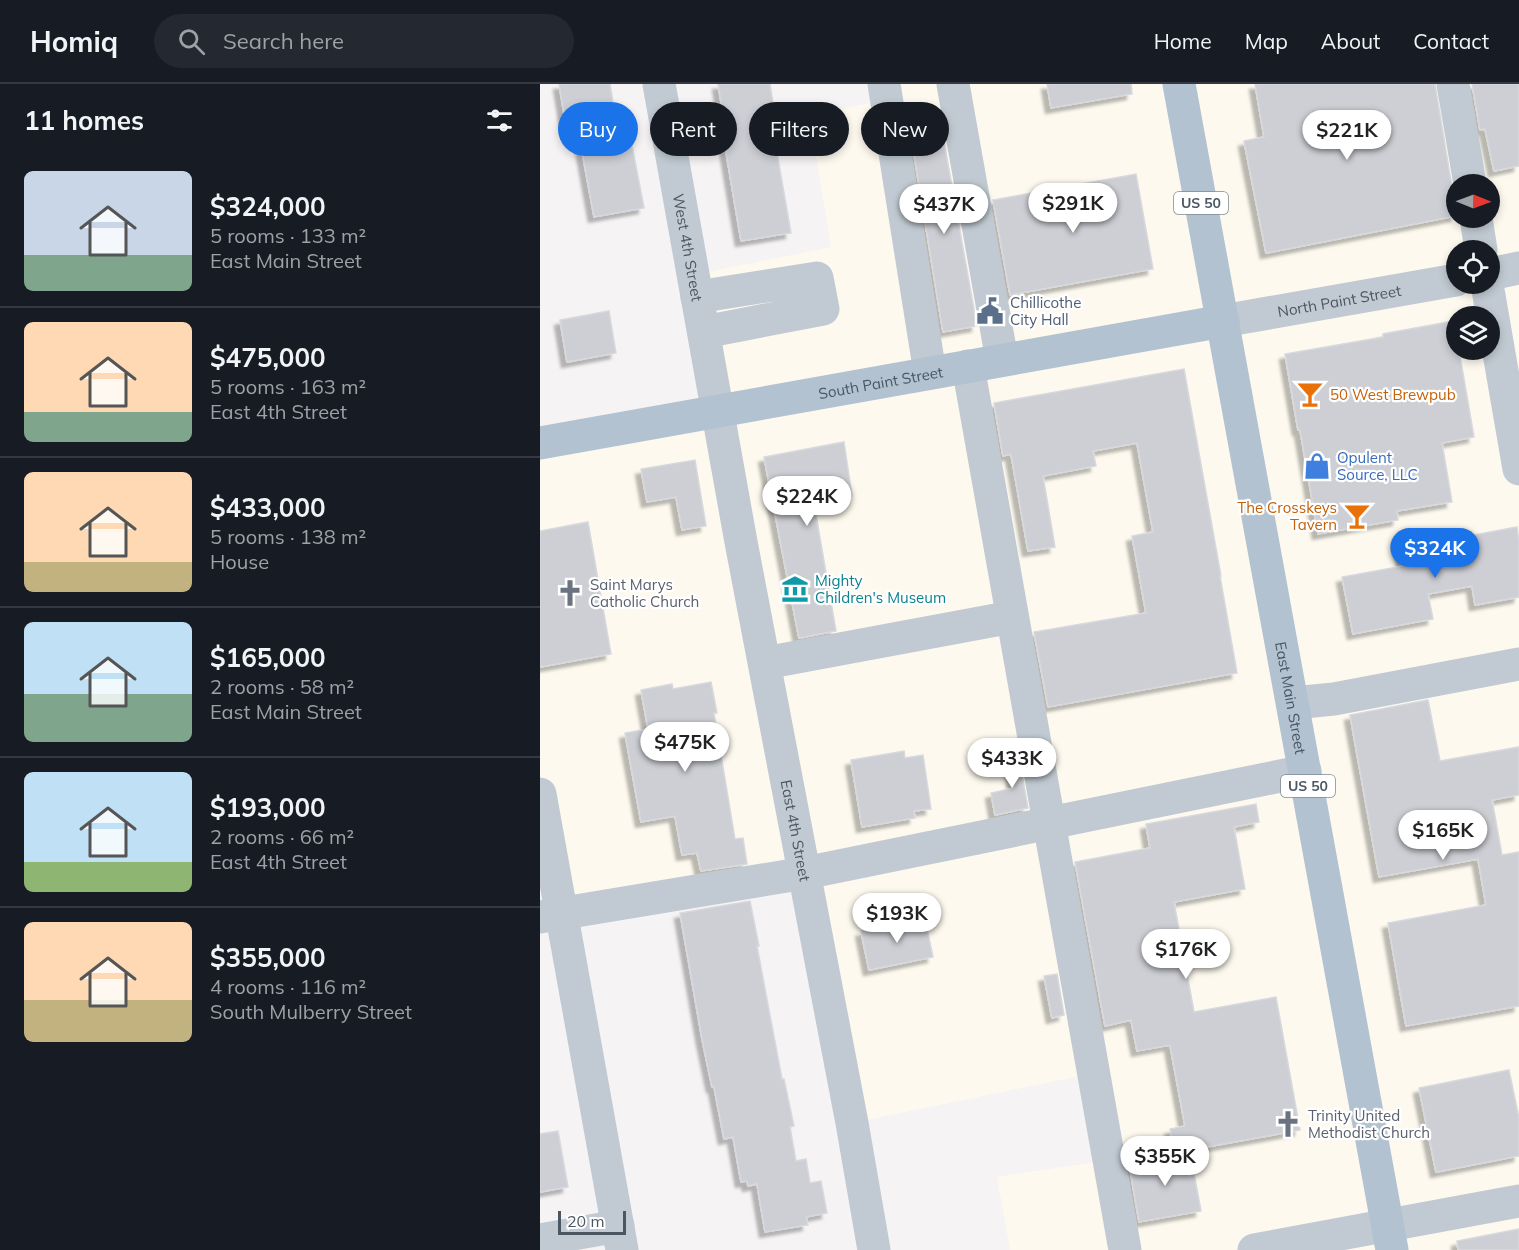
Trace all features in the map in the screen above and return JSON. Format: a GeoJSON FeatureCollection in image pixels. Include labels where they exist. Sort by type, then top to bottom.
{"type":"FeatureCollection","features":[{"type":"Feature","properties":{"kind":"main road","name":"US 50"},"geometry":{"type":"LineString","coordinates":[[1179,84],[1223,321]]}},
{"type":"Feature","properties":{"kind":"main road","name":"South Paint Street"},"geometry":{"type":"LineString","coordinates":[[540,443],[1223,321]]}},
{"type":"Feature","properties":{"kind":"main road","name":"East Main Street"},"geometry":{"type":"LineString","coordinates":[[1223,321],[1390,1237]]}},
{"type":"Feature","properties":{"kind":"street","name":"West 4th Street"},"geometry":{"type":"LineString","coordinates":[[659,84],[718,411]]}},
{"type":"Feature","properties":{"kind":"street"},"geometry":{"type":"LineString","coordinates":[[884,84],[930,373]]}},
{"type":"Feature","properties":{"kind":"street"},"geometry":{"type":"LineString","coordinates":[[953,84],[1002,360]]}},
{"type":"Feature","properties":{"kind":"street"},"geometry":{"type":"LineString","coordinates":[[1453,84],[1468,174]]}},
{"type":"Feature","properties":{"kind":"street"},"geometry":{"type":"LineString","coordinates":[[1500,272],[1519,268]]}},
{"type":"Feature","properties":{"kind":"street"},"geometry":{"type":"LineString","coordinates":[[697,297],[817,278],[823,309],[704,332]]}},
{"type":"Feature","properties":{"kind":"street","name":"North Paint Street"},"geometry":{"type":"LineString","coordinates":[[1223,321],[1446,282]]}},
{"type":"Feature","properties":{"kind":"street"},"geometry":{"type":"LineString","coordinates":[[1489,294],[1519,469]]}},
{"type":"Feature","properties":{"kind":"street"},"geometry":{"type":"LineString","coordinates":[[968,366],[1125,1250]]}},
{"type":"Feature","properties":{"kind":"street","name":"East 4th Street"},"geometry":{"type":"LineString","coordinates":[[718,411],[874,1250]]}},
{"type":"Feature","properties":{"kind":"street"},"geometry":{"type":"LineString","coordinates":[[765,663],[1012,618]]}},
{"type":"Feature","properties":{"kind":"street"},"geometry":{"type":"LineString","coordinates":[[1293,703],[1334,699],[1519,664]]}},
{"type":"Feature","properties":{"kind":"street"},"geometry":{"type":"LineString","coordinates":[[551,915],[804,873],[1305,771]]}},
{"type":"Feature","properties":{"kind":"street"},"geometry":{"type":"LineString","coordinates":[[540,794],[551,915],[620,1238],[540,1240]]}},
{"type":"Feature","properties":{"kind":"street"},"geometry":{"type":"LineString","coordinates":[[1254,1250],[1390,1237],[1519,1201]]}},
{"type":"Feature","properties":{"kind":"shaded area"},"geometry":{"type":"Polygon","coordinates":[[[884,84],[1519,84],[1519,1250],[1010,1250],[997,1177],[1102,1161],[1085,1075],[852,1123],[804,873],[561,913],[540,794],[540,443],[718,411],[693,275],[831,247],[816,156],[849,156],[849,107],[861,105],[861,156],[949,156],[949,102],[876,102],[886,100],[884,84]]]}},
{"type":"Feature","properties":{"kind":"building"},"geometry":{"type":"Polygon","coordinates":[[[559,84],[610,84],[613,102],[562,102],[559,84]]]}},
{"type":"Feature","properties":{"kind":"building"},"geometry":{"type":"Polygon","coordinates":[[[718,84],[770,84],[773,102],[749,102],[749,156],[778,156],[791,233],[741,241],[727,156],[737,156],[737,102],[721,102],[718,84]]]}},
{"type":"Feature","properties":{"kind":"building"},"geometry":{"type":"Polygon","coordinates":[[[1047,84],[1131,84],[1132,94],[1051,108],[1047,84]]]}},
{"type":"Feature","properties":{"kind":"building"},"geometry":{"type":"Polygon","coordinates":[[[1255,84],[1435,84],[1450,174],[1446,174],[1446,218],[1266,253],[1244,141],[1264,137],[1255,84]]]}},
{"type":"Feature","properties":{"kind":"building"},"geometry":{"type":"Polygon","coordinates":[[[1472,84],[1519,84],[1519,166],[1494,171],[1485,129],[1480,130],[1472,84]]]}},
{"type":"Feature","properties":{"kind":"building"},"geometry":{"type":"Polygon","coordinates":[[[583,156],[634,156],[644,208],[594,217],[583,156]]]}},
{"type":"Feature","properties":{"kind":"building"},"geometry":{"type":"Polygon","coordinates":[[[914,156],[947,156],[977,326],[943,332],[914,156]]]}},
{"type":"Feature","properties":{"kind":"building"},"geometry":{"type":"Polygon","coordinates":[[[1136,174],[1153,269],[1010,295],[993,200],[1136,174]]]}},
{"type":"Feature","properties":{"kind":"building"},"geometry":{"type":"Polygon","coordinates":[[[609,311],[616,353],[567,362],[560,320],[609,311]]]}},
{"type":"Feature","properties":{"kind":"building"},"geometry":{"type":"Polygon","coordinates":[[[1446,322],[1446,360],[1461,360],[1474,437],[1442,443],[1452,502],[1397,511],[1398,520],[1318,534],[1285,354],[1383,337],[1383,334],[1446,322]]]}},
{"type":"Feature","properties":{"kind":"building"},"geometry":{"type":"Polygon","coordinates":[[[1184,369],[1237,673],[1048,707],[1034,632],[1146,613],[1132,536],[1153,532],[1137,443],[1093,451],[1096,466],[1043,476],[1055,547],[1028,551],[1011,454],[1003,456],[994,403],[1184,369]]]}},
{"type":"Feature","properties":{"kind":"building"},"geometry":{"type":"Polygon","coordinates":[[[844,442],[852,496],[814,503],[836,631],[799,638],[764,457],[844,442]]]}},
{"type":"Feature","properties":{"kind":"building"},"geometry":{"type":"Polygon","coordinates":[[[695,460],[706,526],[682,530],[676,497],[647,502],[641,469],[695,460]]]}},
{"type":"Feature","properties":{"kind":"building","name":"Saint Marys Catholic Church"},"geometry":{"type":"Polygon","coordinates":[[[588,522],[611,654],[540,667],[540,531],[588,522]]]}},
{"type":"Feature","properties":{"kind":"building"},"geometry":{"type":"Polygon","coordinates":[[[1517,527],[1519,597],[1475,605],[1472,586],[1428,594],[1433,619],[1353,634],[1342,577],[1403,566],[1400,549],[1517,527]]]}},
{"type":"Feature","properties":{"kind":"building"},"geometry":{"type":"Polygon","coordinates":[[[711,682],[735,839],[743,838],[747,864],[701,871],[697,853],[682,855],[675,816],[641,822],[625,733],[648,729],[641,690],[672,684],[673,689],[711,682]]]}},
{"type":"Feature","properties":{"kind":"building"},"geometry":{"type":"Polygon","coordinates":[[[1428,700],[1440,761],[1519,747],[1519,795],[1492,800],[1502,855],[1519,852],[1519,1006],[1406,1026],[1388,923],[1486,905],[1478,859],[1379,877],[1350,715],[1428,700]]]}},
{"type":"Feature","properties":{"kind":"building"},"geometry":{"type":"Polygon","coordinates":[[[1017,747],[1028,808],[995,815],[991,793],[1014,788],[1007,749],[1017,747]]]}},
{"type":"Feature","properties":{"kind":"building"},"geometry":{"type":"Polygon","coordinates":[[[904,751],[905,758],[923,755],[931,809],[914,811],[915,818],[862,827],[851,760],[904,751]]]}},
{"type":"Feature","properties":{"kind":"building"},"geometry":{"type":"Polygon","coordinates":[[[1256,804],[1259,822],[1234,827],[1245,889],[1174,902],[1194,1012],[1276,997],[1300,1130],[1174,1153],[1170,1129],[1185,1126],[1170,1045],[1137,1051],[1131,1020],[1105,1026],[1075,862],[1150,848],[1146,824],[1256,804]]]}},
{"type":"Feature","properties":{"kind":"building"},"geometry":{"type":"Polygon","coordinates":[[[750,901],[782,1079],[784,1079],[794,1126],[790,1127],[796,1161],[806,1159],[810,1183],[821,1181],[827,1213],[806,1217],[808,1225],[765,1232],[757,1184],[748,1186],[747,1181],[741,1182],[733,1137],[724,1139],[702,1039],[680,913],[750,901]]]}},
{"type":"Feature","properties":{"kind":"building"},"geometry":{"type":"Polygon","coordinates":[[[925,919],[933,957],[869,970],[861,931],[925,919]]]}},
{"type":"Feature","properties":{"kind":"building"},"geometry":{"type":"Polygon","coordinates":[[[1057,974],[1064,1015],[1052,1018],[1044,976],[1057,974]]]}},
{"type":"Feature","properties":{"kind":"building"},"geometry":{"type":"Polygon","coordinates":[[[1509,1070],[1519,1118],[1519,1156],[1436,1172],[1419,1088],[1509,1070]]]}},
{"type":"Feature","properties":{"kind":"building"},"geometry":{"type":"Polygon","coordinates":[[[558,1131],[568,1187],[540,1192],[540,1134],[558,1131]]]}},
{"type":"Feature","properties":{"kind":"building"},"geometry":{"type":"Polygon","coordinates":[[[1190,1152],[1201,1211],[1139,1222],[1129,1163],[1190,1152]]]}},
{"type":"Feature","properties":{"kind":"building"},"geometry":{"type":"Polygon","coordinates":[[[1519,1229],[1519,1250],[1458,1250],[1457,1241],[1519,1229]]]}},
{"type":"Feature","properties":{"kind":"place","name":"Chillicothe City Hall"},"geometry":{"type":"Point","coordinates":[990,311]}},
{"type":"Feature","properties":{"kind":"place","name":"50 West Brewpub"},"geometry":{"type":"Point","coordinates":[1310,394]}},
{"type":"Feature","properties":{"kind":"place","name":"Opulent Source, LLC"},"geometry":{"type":"Point","coordinates":[1317,466]}},
{"type":"Feature","properties":{"kind":"place","name":"The Crosskeys Tavern"},"geometry":{"type":"Point","coordinates":[1357,516]}},
{"type":"Feature","properties":{"kind":"place","name":"Mighty Children's Museum"},"geometry":{"type":"Point","coordinates":[795,589]}},
{"type":"Feature","properties":{"kind":"place","name":"Saint Marys Catholic Church"},"geometry":{"type":"Point","coordinates":[570,593]}},
{"type":"Feature","properties":{"kind":"place","name":"Trinity United Methodist Church"},"geometry":{"type":"Point","coordinates":[1288,1124]}}]}
